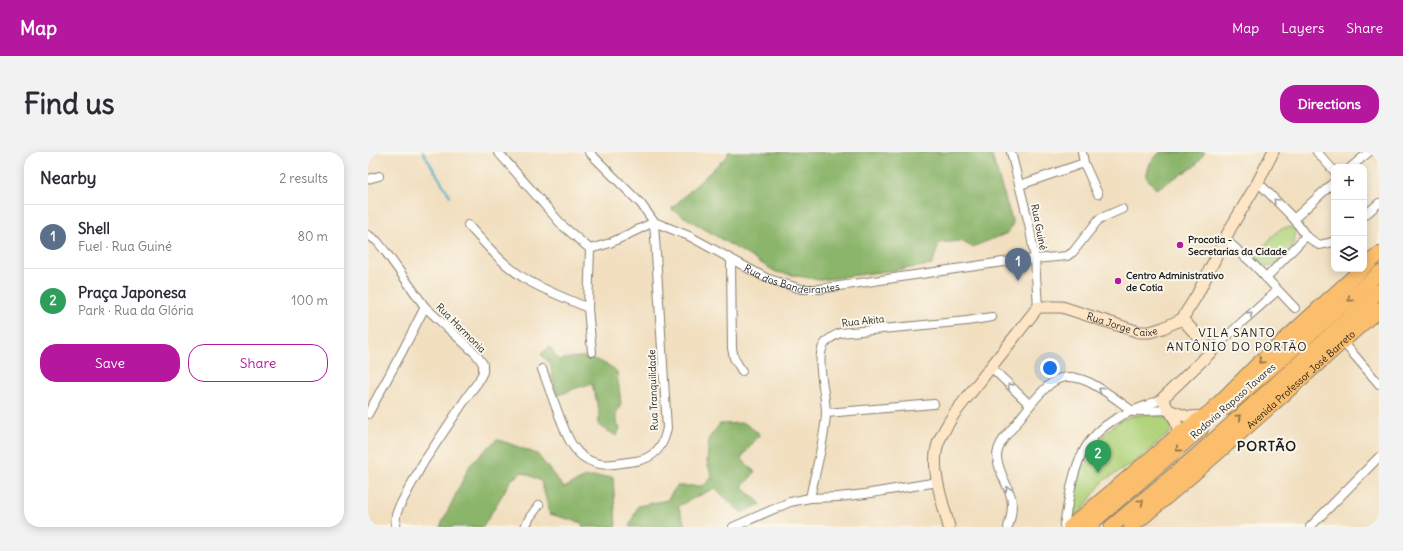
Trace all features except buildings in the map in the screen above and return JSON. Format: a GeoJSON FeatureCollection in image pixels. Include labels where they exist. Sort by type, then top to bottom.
{"type":"FeatureCollection","features":[{"type":"Feature","properties":{"kind":"highway"},"geometry":{"type":"LineString","coordinates":[[1367,264],[1379,254]]}},
{"type":"Feature","properties":{"kind":"highway"},"geometry":{"type":"LineString","coordinates":[[1067,526],[1178,435],[1204,416],[1259,363],[1359,272]]}},
{"type":"Feature","properties":{"kind":"highway","name":"Rodovia Raposo Tavares"},"geometry":{"type":"LineString","coordinates":[[1090,525],[1379,273]]}},
{"type":"Feature","properties":{"kind":"highway","name":"Rodovia Raposo Tavares"},"geometry":{"type":"LineString","coordinates":[[1111,527],[1196,456],[1379,291]]}},
{"type":"Feature","properties":{"kind":"highway","name":"Avenida Professor José Barreto"},"geometry":{"type":"LineString","coordinates":[[1131,527],[1234,440],[1283,394],[1379,309]]}},
{"type":"Feature","properties":{"kind":"main road"},"geometry":{"type":"LineString","coordinates":[[1178,435],[1178,425],[1175,417],[1168,410],[1162,399],[1212,351],[1182,319],[1197,295],[1225,239],[1258,182],[1273,152]]}},
{"type":"Feature","properties":{"kind":"main road"},"geometry":{"type":"LineString","coordinates":[[949,527],[938,482],[935,459],[938,446],[945,429],[954,414],[1038,307]]}},
{"type":"Feature","properties":{"kind":"main road","name":"Rua Jorge Caixe"},"geometry":{"type":"LineString","coordinates":[[1038,307],[1062,307],[1139,332],[1150,332],[1182,319]]}},
{"type":"Feature","properties":{"kind":"main road"},"geometry":{"type":"LineString","coordinates":[[1168,410],[1188,417],[1204,416]]}},
{"type":"Feature","properties":{"kind":"street"},"geometry":{"type":"LineString","coordinates":[[498,152],[563,226],[590,249]]}},
{"type":"Feature","properties":{"kind":"street"},"geometry":{"type":"LineString","coordinates":[[589,152],[641,204],[654,222],[610,243],[590,249]]}},
{"type":"Feature","properties":{"kind":"street","name":"Rua Guiné"},"geometry":{"type":"LineString","coordinates":[[1010,152],[1030,224],[1035,258],[1038,307]]}},
{"type":"Feature","properties":{"kind":"street"},"geometry":{"type":"LineString","coordinates":[[1082,152],[1084,163],[1098,194]]}},
{"type":"Feature","properties":{"kind":"street"},"geometry":{"type":"LineString","coordinates":[[1316,152],[1331,168]]}},
{"type":"Feature","properties":{"kind":"street"},"geometry":{"type":"LineString","coordinates":[[1355,164],[1369,152]]}},
{"type":"Feature","properties":{"kind":"street"},"geometry":{"type":"LineString","coordinates":[[1020,185],[1084,163]]}},
{"type":"Feature","properties":{"kind":"street"},"geometry":{"type":"LineString","coordinates":[[368,179],[379,176]]}},
{"type":"Feature","properties":{"kind":"street"},"geometry":{"type":"LineString","coordinates":[[1258,182],[1294,220],[1306,236],[1319,245],[1331,243]]}},
{"type":"Feature","properties":{"kind":"street"},"geometry":{"type":"LineString","coordinates":[[1294,220],[1331,185]]}},
{"type":"Feature","properties":{"kind":"street"},"geometry":{"type":"LineString","coordinates":[[1367,213],[1379,203]]}},
{"type":"Feature","properties":{"kind":"street","name":"Rua dos Bandeirantes"},"geometry":{"type":"LineString","coordinates":[[654,222],[688,236],[766,278],[802,289],[819,289],[1003,262],[1070,255],[1099,219],[1122,209]]}},
{"type":"Feature","properties":{"kind":"street","name":"Rua Tranquilidade"},"geometry":{"type":"LineString","coordinates":[[542,369],[566,432],[573,446],[583,457],[597,463],[614,464],[642,460],[652,456],[659,448],[665,438],[667,428],[654,222]]}},
{"type":"Feature","properties":{"kind":"street"},"geometry":{"type":"LineString","coordinates":[[468,225],[504,263],[526,279],[588,308]]}},
{"type":"Feature","properties":{"kind":"street","name":"Rua Harmonia"},"geometry":{"type":"LineString","coordinates":[[368,235],[377,241],[425,306],[476,354],[483,364],[483,372],[478,382],[423,463],[399,507],[396,515],[395,527]]}},
{"type":"Feature","properties":{"kind":"street"},"geometry":{"type":"LineString","coordinates":[[1266,278],[1306,236]]}},
{"type":"Feature","properties":{"kind":"street"},"geometry":{"type":"LineString","coordinates":[[1225,239],[1295,308]]}},
{"type":"Feature","properties":{"kind":"street"},"geometry":{"type":"LineString","coordinates":[[590,249],[588,308],[592,352]]}},
{"type":"Feature","properties":{"kind":"street"},"geometry":{"type":"LineString","coordinates":[[731,260],[732,348],[734,358],[742,370]]}},
{"type":"Feature","properties":{"kind":"street"},"geometry":{"type":"LineString","coordinates":[[1212,351],[1277,290]]}},
{"type":"Feature","properties":{"kind":"street"},"geometry":{"type":"LineString","coordinates":[[368,414],[425,306]]}},
{"type":"Feature","properties":{"kind":"street","name":"Rua Akita"},"geometry":{"type":"LineString","coordinates":[[810,498],[825,427],[826,413],[821,360],[822,348],[828,340],[840,333],[967,321],[992,317]]}},
{"type":"Feature","properties":{"kind":"street"},"geometry":{"type":"LineString","coordinates":[[1343,342],[1379,384]]}},
{"type":"Feature","properties":{"kind":"street"},"geometry":{"type":"LineString","coordinates":[[991,367],[1030,405]]}},
{"type":"Feature","properties":{"kind":"street"},"geometry":{"type":"LineString","coordinates":[[1008,527],[1011,498],[1000,469],[997,455],[1000,443],[1030,405],[1053,382],[1061,378],[1075,377],[1089,382],[1134,412],[1168,410]]}},
{"type":"Feature","properties":{"kind":"street"},"geometry":{"type":"LineString","coordinates":[[1067,526],[1074,473],[1079,458],[1088,443],[1120,417],[1162,399]]}},
{"type":"Feature","properties":{"kind":"street"},"geometry":{"type":"LineString","coordinates":[[826,413],[934,404]]}},
{"type":"Feature","properties":{"kind":"street"},"geometry":{"type":"LineString","coordinates":[[1310,527],[1379,457]]}},
{"type":"Feature","properties":{"kind":"street"},"geometry":{"type":"LineString","coordinates":[[733,527],[775,507],[790,502],[810,498],[865,494],[938,482]]}},
{"type":"Feature","properties":{"kind":"street"},"geometry":{"type":"LineString","coordinates":[[525,527],[539,505]]}},
{"type":"Feature","properties":{"kind":"green space"},"geometry":{"type":"Polygon","coordinates":[[[728,152],[987,152],[991,153],[1013,223],[1008,233],[972,247],[961,241],[939,243],[932,265],[820,280],[776,272],[671,209],[728,155],[728,152]]]}},
{"type":"Feature","properties":{"kind":"green space"},"geometry":{"type":"Polygon","coordinates":[[[1160,152],[1205,152],[1195,166],[1156,189],[1146,177],[1150,163],[1160,152]]]}},
{"type":"Feature","properties":{"kind":"green space"},"geometry":{"type":"Polygon","coordinates":[[[1290,227],[1295,229],[1294,242],[1289,251],[1281,259],[1271,267],[1262,265],[1253,257],[1280,229],[1290,227]]]}},
{"type":"Feature","properties":{"kind":"green space"},"geometry":{"type":"Polygon","coordinates":[[[550,347],[558,360],[577,357],[594,359],[617,372],[621,404],[616,414],[616,423],[620,428],[617,436],[599,426],[599,410],[592,384],[576,388],[557,396],[551,365],[541,354],[550,347]]]}},
{"type":"Feature","properties":{"kind":"green space"},"geometry":{"type":"Polygon","coordinates":[[[1148,414],[1165,417],[1171,420],[1174,427],[1169,434],[1135,462],[1103,481],[1082,510],[1073,519],[1075,492],[1078,478],[1095,445],[1103,435],[1122,420],[1132,416],[1148,414]]]}},
{"type":"Feature","properties":{"kind":"green space"},"geometry":{"type":"Polygon","coordinates":[[[744,423],[760,434],[741,458],[755,472],[742,487],[761,504],[741,513],[715,488],[678,506],[686,527],[629,527],[638,506],[667,500],[677,486],[703,486],[712,477],[707,462],[709,438],[720,424],[744,423]]]}},
{"type":"Feature","properties":{"kind":"green space"},"geometry":{"type":"Polygon","coordinates":[[[497,439],[537,454],[564,488],[585,477],[613,477],[616,527],[583,527],[582,523],[550,514],[541,481],[522,472],[511,480],[483,527],[440,527],[470,465],[497,439]]]}},
{"type":"Feature","properties":{"kind":"waterway"},"geometry":{"type":"LineString","coordinates":[[423,152],[450,196]]}},
{"type":"Feature","properties":{"kind":"place","name":"Procotia - Secretarias da Cidade"},"geometry":{"type":"Point","coordinates":[1180,245]}},
{"type":"Feature","properties":{"kind":"place","name":"Shell"},"geometry":{"type":"Point","coordinates":[1018,281]}},
{"type":"Feature","properties":{"kind":"place","name":"Centro Administrativo de Cotia"},"geometry":{"type":"Point","coordinates":[1118,281]}},
{"type":"Feature","properties":{"kind":"place","name":"Praça Japonesa"},"geometry":{"type":"Point","coordinates":[1098,473]}},
{"type":"Feature","properties":{"kind":"district","name":"VILA SANTO ANTÔNIO DO PORTÃO"},"geometry":{"type":"Point","coordinates":[1237,339]}},
{"type":"Feature","properties":{"kind":"district","name":"PORTÃO"},"geometry":{"type":"Point","coordinates":[1267,446]}}]}
